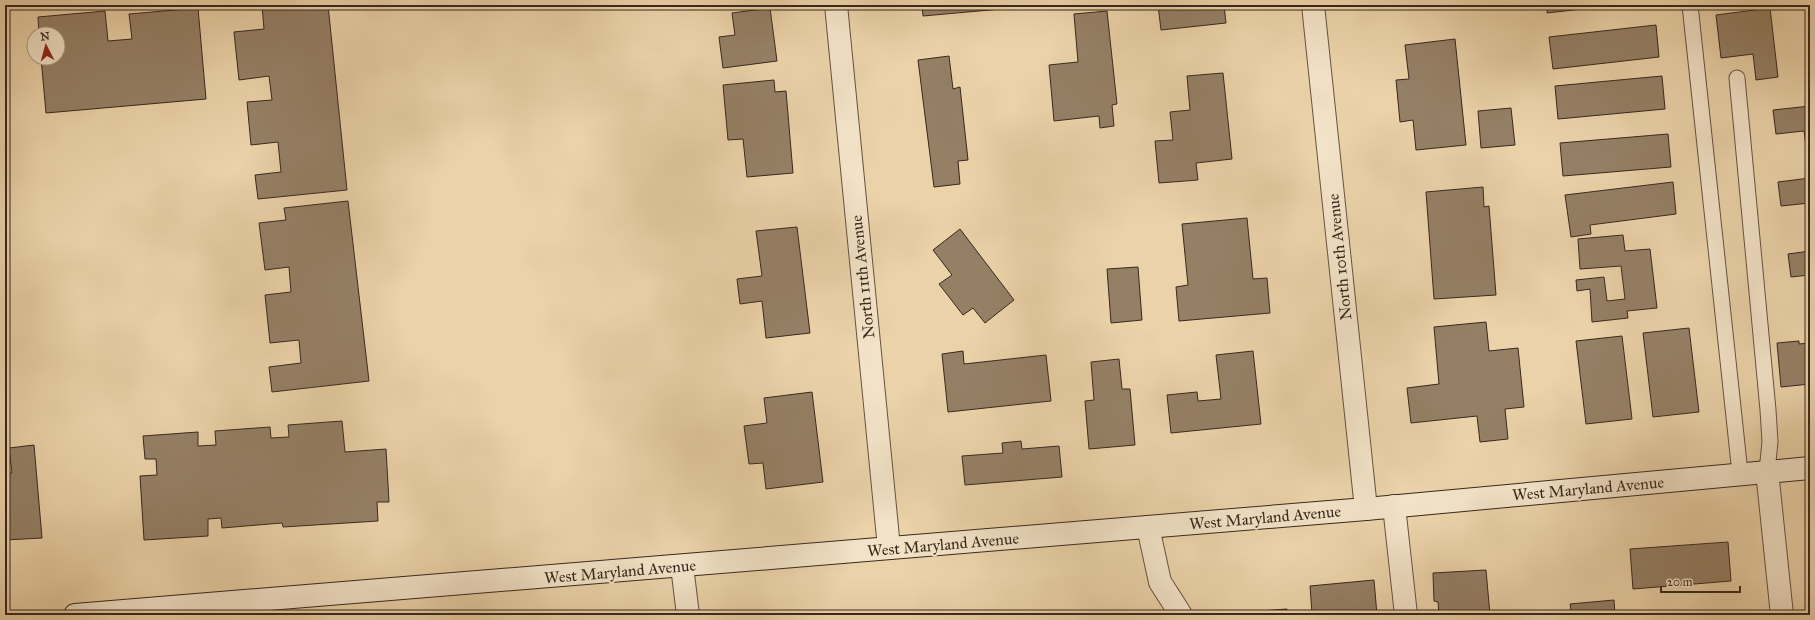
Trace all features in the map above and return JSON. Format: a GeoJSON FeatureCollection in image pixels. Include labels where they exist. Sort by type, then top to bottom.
{"type":"FeatureCollection","features":[{"type":"Feature","properties":{"kind":"street","name":"North 11th Avenue"},"geometry":{"type":"LineString","coordinates":[[836,5],[889,548]]}},
{"type":"Feature","properties":{"kind":"street","name":"North 10th Avenue"},"geometry":{"type":"LineString","coordinates":[[1313,5],[1366,509]]}},
{"type":"Feature","properties":{"kind":"street","name":"West Maryland Avenue"},"geometry":{"type":"LineString","coordinates":[[75,615],[1366,509],[1740,473],[1810,468]]}},
{"type":"Feature","properties":{"kind":"street"},"geometry":{"type":"LineString","coordinates":[[1767,471],[1782,615]]}},
{"type":"Feature","properties":{"kind":"street"},"geometry":{"type":"LineString","coordinates":[[1394,506],[1406,615]]}},
{"type":"Feature","properties":{"kind":"street"},"geometry":{"type":"LineString","coordinates":[[1148,527],[1160,582],[1181,615]]}},
{"type":"Feature","properties":{"kind":"street"},"geometry":{"type":"LineString","coordinates":[[682,566],[688,615]]}},
{"type":"Feature","properties":{"kind":"lane"},"geometry":{"type":"LineString","coordinates":[[1690,5],[1740,473]]}},
{"type":"Feature","properties":{"kind":"lane"},"geometry":{"type":"LineString","coordinates":[[1737,78],[1768,410],[1770,442],[1767,471]]}},
{"type":"Feature","properties":{"kind":"building"},"geometry":{"type":"Polygon","coordinates":[[[262,5],[328,5],[347,190],[258,199],[255,175],[281,172],[278,142],[251,145],[247,102],[272,100],[269,76],[239,80],[234,32],[264,29],[262,5]]]}},
{"type":"Feature","properties":{"kind":"building"},"geometry":{"type":"Polygon","coordinates":[[[922,5],[1000,5],[1001,9],[923,16],[922,5]]]}},
{"type":"Feature","properties":{"kind":"building"},"geometry":{"type":"Polygon","coordinates":[[[1158,5],[1224,5],[1226,23],[1161,30],[1158,5]]]}},
{"type":"Feature","properties":{"kind":"building"},"geometry":{"type":"Polygon","coordinates":[[[1547,5],[1617,5],[1547,13],[1547,5]]]}},
{"type":"Feature","properties":{"kind":"building"},"geometry":{"type":"Polygon","coordinates":[[[198,8],[206,99],[46,113],[42,66],[66,66],[66,26],[39,26],[38,17],[105,11],[108,41],[132,39],[129,14],[198,8]]]}},
{"type":"Feature","properties":{"kind":"building"},"geometry":{"type":"Polygon","coordinates":[[[770,8],[777,61],[723,68],[719,37],[735,35],[732,13],[770,8]]]}},
{"type":"Feature","properties":{"kind":"building"},"geometry":{"type":"Polygon","coordinates":[[[1770,8],[1778,77],[1756,80],[1753,54],[1721,58],[1716,15],[1770,8]]]}},
{"type":"Feature","properties":{"kind":"building"},"geometry":{"type":"Polygon","coordinates":[[[1107,11],[1117,104],[1112,105],[1114,126],[1100,128],[1099,116],[1054,121],[1049,65],[1078,62],[1074,14],[1107,11]]]}},
{"type":"Feature","properties":{"kind":"building"},"geometry":{"type":"Polygon","coordinates":[[[1656,25],[1659,57],[1553,69],[1549,37],[1656,25]]]}},
{"type":"Feature","properties":{"kind":"building"},"geometry":{"type":"Polygon","coordinates":[[[1455,39],[1466,145],[1416,150],[1413,120],[1400,122],[1396,80],[1409,79],[1405,45],[1455,39]]]}},
{"type":"Feature","properties":{"kind":"building"},"geometry":{"type":"Polygon","coordinates":[[[949,56],[953,89],[960,87],[968,160],[958,161],[960,184],[934,187],[918,60],[949,56]]]}},
{"type":"Feature","properties":{"kind":"building"},"geometry":{"type":"Polygon","coordinates":[[[1223,73],[1232,159],[1196,163],[1198,180],[1159,183],[1155,141],[1173,140],[1170,112],[1190,110],[1187,76],[1223,73]]]}},
{"type":"Feature","properties":{"kind":"building"},"geometry":{"type":"Polygon","coordinates":[[[1662,76],[1665,109],[1558,119],[1555,86],[1662,76]]]}},
{"type":"Feature","properties":{"kind":"building"},"geometry":{"type":"Polygon","coordinates":[[[774,80],[775,92],[786,91],[793,173],[747,177],[743,139],[728,140],[723,85],[774,80]]]}},
{"type":"Feature","properties":{"kind":"building"},"geometry":{"type":"Polygon","coordinates":[[[1810,106],[1810,161],[1808,161],[1804,131],[1776,134],[1773,110],[1810,106]]]}},
{"type":"Feature","properties":{"kind":"building"},"geometry":{"type":"Polygon","coordinates":[[[1511,108],[1515,145],[1481,148],[1478,111],[1511,108]]]}},
{"type":"Feature","properties":{"kind":"building"},"geometry":{"type":"Polygon","coordinates":[[[1668,134],[1671,167],[1563,176],[1560,143],[1668,134]]]}},
{"type":"Feature","properties":{"kind":"building"},"geometry":{"type":"Polygon","coordinates":[[[1810,178],[1810,203],[1781,206],[1778,182],[1810,178]]]}},
{"type":"Feature","properties":{"kind":"building"},"geometry":{"type":"Polygon","coordinates":[[[1673,182],[1676,214],[1590,225],[1591,234],[1571,237],[1565,195],[1673,182]]]}},
{"type":"Feature","properties":{"kind":"building"},"geometry":{"type":"Polygon","coordinates":[[[1483,187],[1484,207],[1489,206],[1496,295],[1434,299],[1426,192],[1483,187]]]}},
{"type":"Feature","properties":{"kind":"building"},"geometry":{"type":"Polygon","coordinates":[[[348,201],[369,381],[272,392],[269,367],[301,363],[299,340],[270,343],[265,295],[291,292],[289,267],[265,270],[259,223],[286,220],[284,208],[348,201]]]}},
{"type":"Feature","properties":{"kind":"building"},"geometry":{"type":"Polygon","coordinates":[[[1247,218],[1253,279],[1267,278],[1270,313],[1179,321],[1176,287],[1188,285],[1182,224],[1247,218]]]}},
{"type":"Feature","properties":{"kind":"building"},"geometry":{"type":"Polygon","coordinates":[[[797,227],[810,333],[766,338],[762,301],[740,304],[737,279],[762,276],[756,231],[797,227]]]}},
{"type":"Feature","properties":{"kind":"building"},"geometry":{"type":"Polygon","coordinates":[[[960,229],[1014,300],[985,323],[973,308],[963,315],[939,284],[952,275],[933,250],[960,229]]]}},
{"type":"Feature","properties":{"kind":"building"},"geometry":{"type":"Polygon","coordinates":[[[1623,235],[1625,251],[1650,249],[1657,308],[1627,311],[1628,318],[1592,322],[1590,289],[1577,291],[1576,280],[1604,277],[1607,301],[1625,299],[1621,266],[1580,269],[1578,239],[1623,235]]]}},
{"type":"Feature","properties":{"kind":"building"},"geometry":{"type":"Polygon","coordinates":[[[1810,251],[1810,275],[1791,277],[1788,254],[1810,251]]]}},
{"type":"Feature","properties":{"kind":"building"},"geometry":{"type":"Polygon","coordinates":[[[1138,267],[1142,320],[1111,323],[1107,269],[1138,267]]]}},
{"type":"Feature","properties":{"kind":"building"},"geometry":{"type":"Polygon","coordinates":[[[1486,322],[1489,351],[1518,348],[1524,407],[1505,409],[1508,439],[1480,442],[1477,416],[1411,423],[1407,388],[1439,384],[1434,327],[1486,322]]]}},
{"type":"Feature","properties":{"kind":"building"},"geometry":{"type":"Polygon","coordinates":[[[1689,328],[1699,412],[1653,417],[1643,333],[1689,328]]]}},
{"type":"Feature","properties":{"kind":"building"},"geometry":{"type":"Polygon","coordinates":[[[1622,336],[1632,419],[1586,424],[1576,341],[1622,336]]]}},
{"type":"Feature","properties":{"kind":"building"},"geometry":{"type":"Polygon","coordinates":[[[1799,341],[1799,344],[1810,343],[1810,384],[1781,387],[1777,343],[1799,341]]]}},
{"type":"Feature","properties":{"kind":"building"},"geometry":{"type":"Polygon","coordinates":[[[963,351],[964,364],[1046,355],[1051,401],[948,412],[942,354],[963,351]]]}},
{"type":"Feature","properties":{"kind":"building"},"geometry":{"type":"Polygon","coordinates":[[[1253,351],[1261,424],[1171,433],[1167,395],[1197,392],[1198,401],[1221,399],[1216,355],[1253,351]]]}},
{"type":"Feature","properties":{"kind":"building"},"geometry":{"type":"Polygon","coordinates":[[[1119,359],[1122,389],[1130,389],[1135,445],[1089,449],[1085,401],[1094,400],[1091,362],[1119,359]]]}},
{"type":"Feature","properties":{"kind":"building"},"geometry":{"type":"Polygon","coordinates":[[[812,392],[823,482],[766,489],[763,463],[749,464],[744,426],[767,423],[764,398],[812,392]]]}},
{"type":"Feature","properties":{"kind":"building"},"geometry":{"type":"Polygon","coordinates":[[[342,421],[345,452],[386,449],[389,502],[377,502],[378,521],[283,527],[282,523],[222,528],[221,518],[208,519],[208,536],[144,540],[140,476],[157,475],[156,459],[145,459],[143,436],[198,432],[198,446],[216,445],[215,431],[270,427],[271,438],[289,437],[288,425],[342,421]]]}},
{"type":"Feature","properties":{"kind":"building"},"geometry":{"type":"Polygon","coordinates":[[[1021,441],[1022,449],[1059,446],[1062,477],[965,485],[962,456],[1003,453],[1002,443],[1021,441]]]}},
{"type":"Feature","properties":{"kind":"building"},"geometry":{"type":"Polygon","coordinates":[[[34,445],[42,538],[5,540],[5,473],[12,473],[9,448],[34,445]]]}},
{"type":"Feature","properties":{"kind":"building"},"geometry":{"type":"Polygon","coordinates":[[[1728,542],[1731,581],[1633,589],[1630,549],[1728,542]]]}},
{"type":"Feature","properties":{"kind":"building"},"geometry":{"type":"Polygon","coordinates":[[[1486,570],[1490,615],[1439,615],[1438,602],[1434,601],[1433,573],[1486,570]]]}},
{"type":"Feature","properties":{"kind":"building"},"geometry":{"type":"Polygon","coordinates":[[[1374,580],[1377,615],[1323,615],[1323,612],[1312,613],[1310,586],[1374,580]]]}},
{"type":"Feature","properties":{"kind":"building"},"geometry":{"type":"Polygon","coordinates":[[[1614,600],[1615,615],[1517,615],[1571,610],[1570,604],[1614,600]]]}},
{"type":"Feature","properties":{"kind":"building"},"geometry":{"type":"Polygon","coordinates":[[[1287,609],[1287,615],[1219,615],[1219,614],[1287,609]]]}},
{"type":"Feature","properties":{"kind":"building"},"geometry":{"type":"Polygon","coordinates":[[[1167,611],[1167,615],[1126,615],[1167,611]]]}}]}
